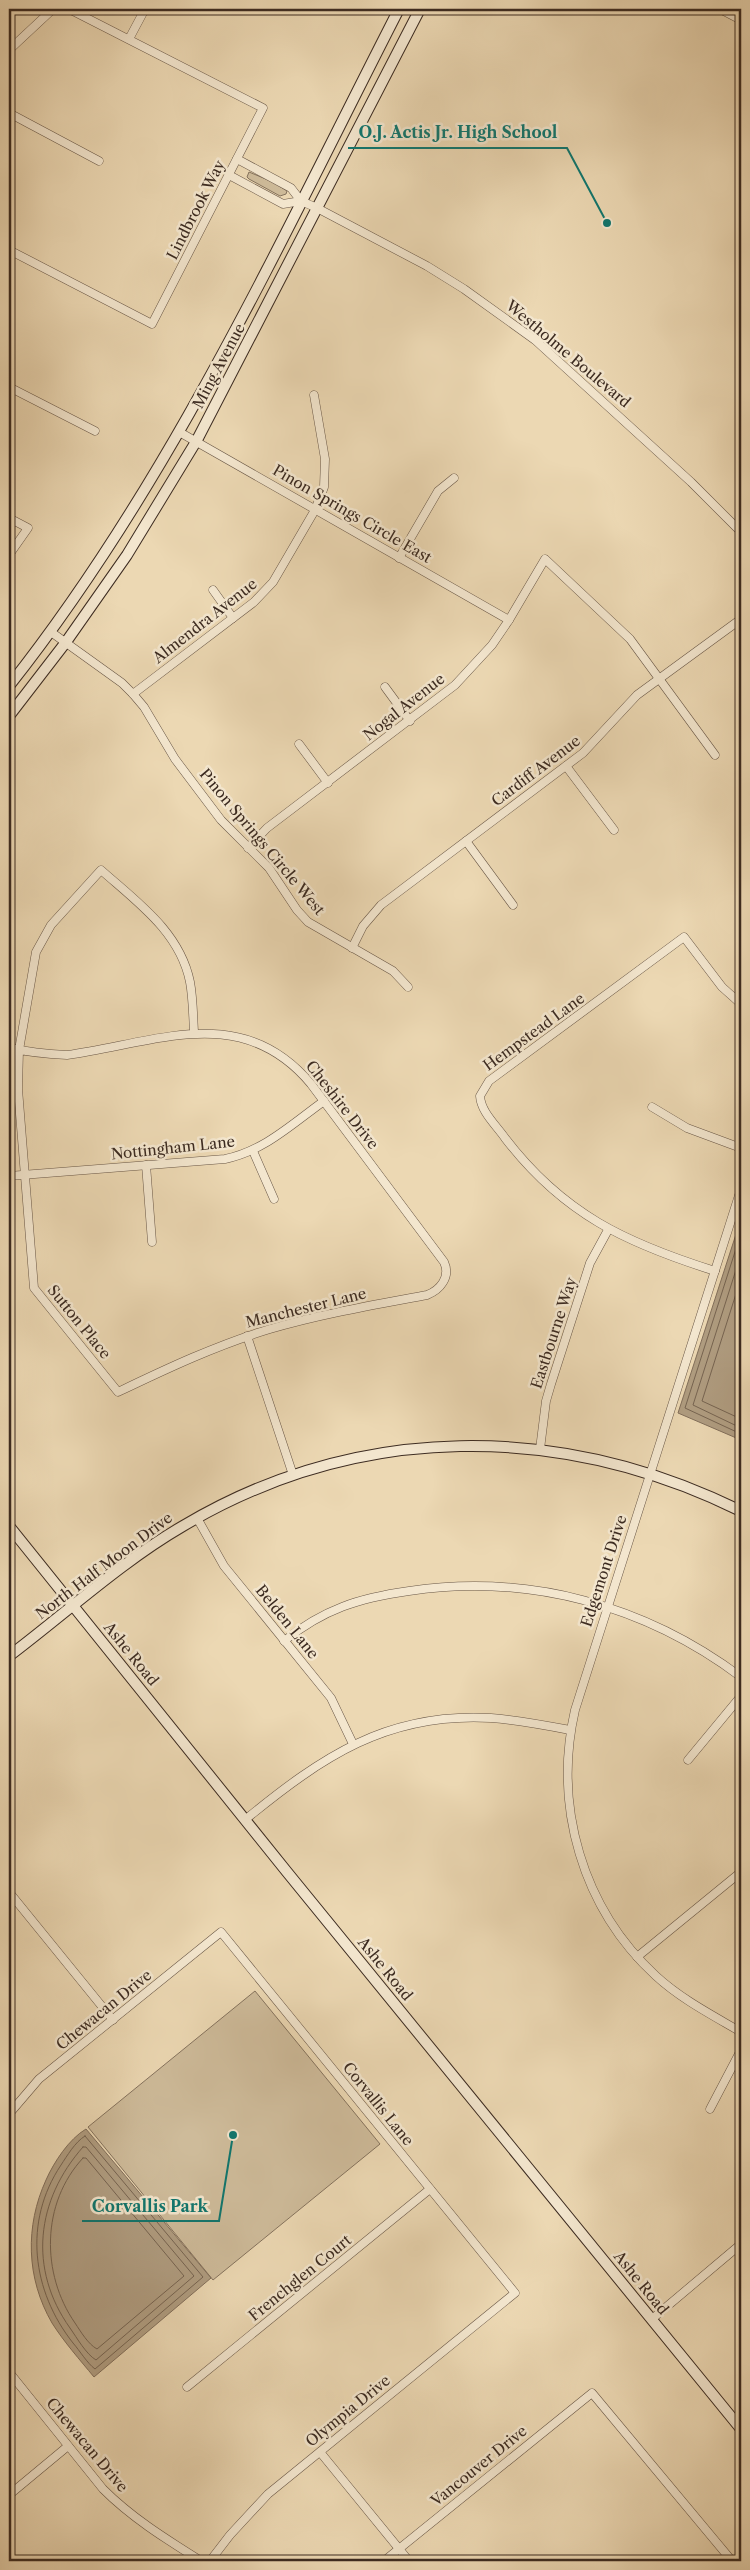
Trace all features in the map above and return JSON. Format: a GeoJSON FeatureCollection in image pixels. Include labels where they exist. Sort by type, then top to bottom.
{"type":"FeatureCollection","features":[{"type":"Feature","properties":{"kind":"street"},"geometry":{"type":"LineString","coordinates":[[9,50],[53,9]]}},
{"type":"Feature","properties":{"kind":"street"},"geometry":{"type":"LineString","coordinates":[[69,9],[129,40],[145,9]]}},
{"type":"Feature","properties":{"kind":"street","name":"Ming Avenue"},"geometry":{"type":"LineString","coordinates":[[9,686],[51,632],[113,542],[180,432],[399,9]]}},
{"type":"Feature","properties":{"kind":"street","name":"Ming Avenue"},"geometry":{"type":"LineString","coordinates":[[9,716],[66,642],[127,555],[197,440],[420,9]]}},
{"type":"Feature","properties":{"kind":"street"},"geometry":{"type":"LineString","coordinates":[[726,10],[741,20]]}},
{"type":"Feature","properties":{"kind":"street","name":"Lindbrook Way"},"geometry":{"type":"LineString","coordinates":[[9,250],[152,324],[263,108],[129,40]]}},
{"type":"Feature","properties":{"kind":"street"},"geometry":{"type":"LineString","coordinates":[[9,112],[99,161]]}},
{"type":"Feature","properties":{"kind":"street","name":"Westholme Boulevard"},"geometry":{"type":"LineString","coordinates":[[237,159],[292,188],[301,201],[427,266],[479,299],[535,340],[696,487],[741,532]]}},
{"type":"Feature","properties":{"kind":"street","name":"Westholme Boulevard"},"geometry":{"type":"LineString","coordinates":[[229,175],[283,204],[301,201]]}},
{"type":"Feature","properties":{"kind":"street"},"geometry":{"type":"LineString","coordinates":[[9,387],[95,431]]}},
{"type":"Feature","properties":{"kind":"street","name":"Almendra Avenue"},"geometry":{"type":"LineString","coordinates":[[133,694],[264,594],[273,582],[315,510],[326,474],[314,395]]}},
{"type":"Feature","properties":{"kind":"street","name":"Pinon Springs Circle East"},"geometry":{"type":"LineString","coordinates":[[180,432],[509,620]]}},
{"type":"Feature","properties":{"kind":"street"},"geometry":{"type":"LineString","coordinates":[[399,558],[438,491],[454,478]]}},
{"type":"Feature","properties":{"kind":"street"},"geometry":{"type":"LineString","coordinates":[[9,518],[28,528],[9,555]]}},
{"type":"Feature","properties":{"kind":"street","name":"Nogal Avenue"},"geometry":{"type":"LineString","coordinates":[[248,848],[268,828],[455,685],[486,651],[509,620],[545,559],[630,639],[659,678]]}},
{"type":"Feature","properties":{"kind":"street"},"geometry":{"type":"LineString","coordinates":[[213,590],[234,618]]}},
{"type":"Feature","properties":{"kind":"street","name":"Cardiff Avenue"},"geometry":{"type":"LineString","coordinates":[[352,948],[368,920],[381,905],[592,746],[636,695],[741,619]]}},
{"type":"Feature","properties":{"kind":"street","name":"Pinon Springs Circle West"},"geometry":{"type":"LineString","coordinates":[[51,632],[133,694],[181,767],[221,820],[268,868],[297,910],[308,922],[393,972],[408,987]]}},
{"type":"Feature","properties":{"kind":"street"},"geometry":{"type":"LineString","coordinates":[[659,678],[714,755]]}},
{"type":"Feature","properties":{"kind":"street"},"geometry":{"type":"LineString","coordinates":[[384,687],[410,721]]}},
{"type":"Feature","properties":{"kind":"street"},"geometry":{"type":"LineString","coordinates":[[299,744],[328,783]]}},
{"type":"Feature","properties":{"kind":"street"},"geometry":{"type":"LineString","coordinates":[[566,766],[614,830]]}},
{"type":"Feature","properties":{"kind":"street"},"geometry":{"type":"LineString","coordinates":[[466,841],[513,905]]}},
{"type":"Feature","properties":{"kind":"street","name":"Sutton Place"},"geometry":{"type":"LineString","coordinates":[[118,1392],[34,1288],[18,1090],[19,1050],[36,952],[51,925],[101,870],[158,921],[178,949],[190,981],[194,1032]]}},
{"type":"Feature","properties":{"kind":"street","name":"Hempstead Lane"},"geometry":{"type":"LineString","coordinates":[[715,1271],[654,1251],[608,1230],[555,1192],[519,1155],[481,1103],[480,1096],[484,1086],[684,937],[722,987],[741,1004]]}},
{"type":"Feature","properties":{"kind":"street","name":"Cheshire Drive"},"geometry":{"type":"LineString","coordinates":[[9,1048],[67,1055],[194,1032],[230,1034],[266,1046],[294,1065],[324,1101],[444,1262],[447,1268],[445,1281]]}},
{"type":"Feature","properties":{"kind":"street","name":"Nottingham Lane"},"geometry":{"type":"LineString","coordinates":[[9,1176],[225,1159],[253,1151],[324,1101]]}},
{"type":"Feature","properties":{"kind":"street"},"geometry":{"type":"LineString","coordinates":[[652,1107],[687,1128],[741,1148]]}},
{"type":"Feature","properties":{"kind":"street"},"geometry":{"type":"LineString","coordinates":[[253,1151],[274,1199]]}},
{"type":"Feature","properties":{"kind":"street"},"geometry":{"type":"LineString","coordinates":[[146,1165],[152,1242]]}},
{"type":"Feature","properties":{"kind":"street","name":"Edgemont Drive"},"geometry":{"type":"LineString","coordinates":[[741,1189],[570,1730],[566,1776],[577,1848],[592,1887],[607,1916],[636,1957],[672,1990],[741,2032]]}},
{"type":"Feature","properties":{"kind":"street","name":"Eastbourne Way"},"geometry":{"type":"LineString","coordinates":[[540,1449],[551,1384],[590,1263],[608,1230]]}},
{"type":"Feature","properties":{"kind":"street","name":"Manchester Lane"},"geometry":{"type":"LineString","coordinates":[[118,1392],[173,1366],[247,1336],[307,1319],[427,1295],[434,1292],[445,1281]]}},
{"type":"Feature","properties":{"kind":"street"},"geometry":{"type":"LineString","coordinates":[[247,1336],[293,1475]]}},
{"type":"Feature","properties":{"kind":"street","name":"North Half Moon Drive"},"geometry":{"type":"LineString","coordinates":[[9,1656],[124,1566],[197,1518],[233,1499],[293,1475],[361,1457],[410,1449],[490,1445],[540,1449],[609,1461],[650,1472],[711,1496],[741,1511]]}},
{"type":"Feature","properties":{"kind":"street","name":"Belden Lane"},"geometry":{"type":"LineString","coordinates":[[197,1518],[224,1566],[331,1698],[353,1744]]}},
{"type":"Feature","properties":{"kind":"street","name":"Ashe Road"},"geometry":{"type":"LineString","coordinates":[[9,1526],[287,1872],[741,2429]]}},
{"type":"Feature","properties":{"kind":"street"},"geometry":{"type":"LineString","coordinates":[[284,1640],[308,1622],[339,1608],[368,1599],[427,1588],[479,1585],[517,1587],[576,1597],[608,1606],[650,1622],[690,1642],[741,1676]]}},
{"type":"Feature","properties":{"kind":"street"},"geometry":{"type":"LineString","coordinates":[[688,1760],[741,1696]]}},
{"type":"Feature","properties":{"kind":"street"},"geometry":{"type":"LineString","coordinates":[[246,1819],[313,1766],[353,1744],[412,1725],[464,1718],[516,1721],[570,1730]]}},
{"type":"Feature","properties":{"kind":"street"},"geometry":{"type":"LineString","coordinates":[[636,1957],[741,1872]]}},
{"type":"Feature","properties":{"kind":"street"},"geometry":{"type":"LineString","coordinates":[[10,1896],[112,2020]]}},
{"type":"Feature","properties":{"kind":"street","name":"Chewacan Drive"},"geometry":{"type":"LineString","coordinates":[[9,2114],[39,2079],[221,1932]]}},
{"type":"Feature","properties":{"kind":"street","name":"Corvallis Lane"},"geometry":{"type":"LineString","coordinates":[[221,1932],[515,2293]]}},
{"type":"Feature","properties":{"kind":"street"},"geometry":{"type":"LineString","coordinates":[[710,2109],[741,2050]]}},
{"type":"Feature","properties":{"kind":"street","name":"Frenchglen Court"},"geometry":{"type":"LineString","coordinates":[[187,2387],[430,2189]]}},
{"type":"Feature","properties":{"kind":"street"},"geometry":{"type":"LineString","coordinates":[[652,2319],[741,2244]]}},
{"type":"Feature","properties":{"kind":"street","name":"Olympia Drive"},"geometry":{"type":"LineString","coordinates":[[210,2561],[246,2516],[268,2494],[515,2293]]}},
{"type":"Feature","properties":{"kind":"street","name":"Chewacan Drive"},"geometry":{"type":"LineString","coordinates":[[9,2372],[68,2446],[119,2505],[201,2561]]}},
{"type":"Feature","properties":{"kind":"street","name":"Vancouver Drive"},"geometry":{"type":"LineString","coordinates":[[384,2561],[592,2393],[732,2561]]}},
{"type":"Feature","properties":{"kind":"street"},"geometry":{"type":"LineString","coordinates":[[9,2494],[68,2446]]}},
{"type":"Feature","properties":{"kind":"street"},"geometry":{"type":"LineString","coordinates":[[320,2452],[409,2561]]}},
{"type":"Feature","properties":{"kind":"shaded area"},"geometry":{"type":"Polygon","coordinates":[[[249,172],[273,182],[287,191],[286,194],[280,196],[249,179],[247,177],[249,172]]]}},
{"type":"Feature","properties":{"kind":"shaded area"},"geometry":{"type":"Polygon","coordinates":[[[255,1991],[380,2144],[213,2280],[88,2127],[255,1991]]]}},
{"type":"Feature","properties":{"kind":"water"},"geometry":{"type":"Polygon","coordinates":[[[739,1225],[741,1226],[741,1440],[678,1413],[739,1225]]]}},
{"type":"Feature","properties":{"kind":"water"},"geometry":{"type":"Polygon","coordinates":[[[86,2129],[211,2278],[94,2377],[67,2344],[43,2306],[33,2270],[31,2252],[34,2215],[46,2180],[63,2152],[86,2129]]]}},
{"type":"Feature","properties":{"kind":"place","name":"O.J. Actis Jr. High School"},"geometry":{"type":"Point","coordinates":[607,223]}},
{"type":"Feature","properties":{"kind":"place","name":"Corvallis Park"},"geometry":{"type":"Point","coordinates":[233,2135]}}]}
